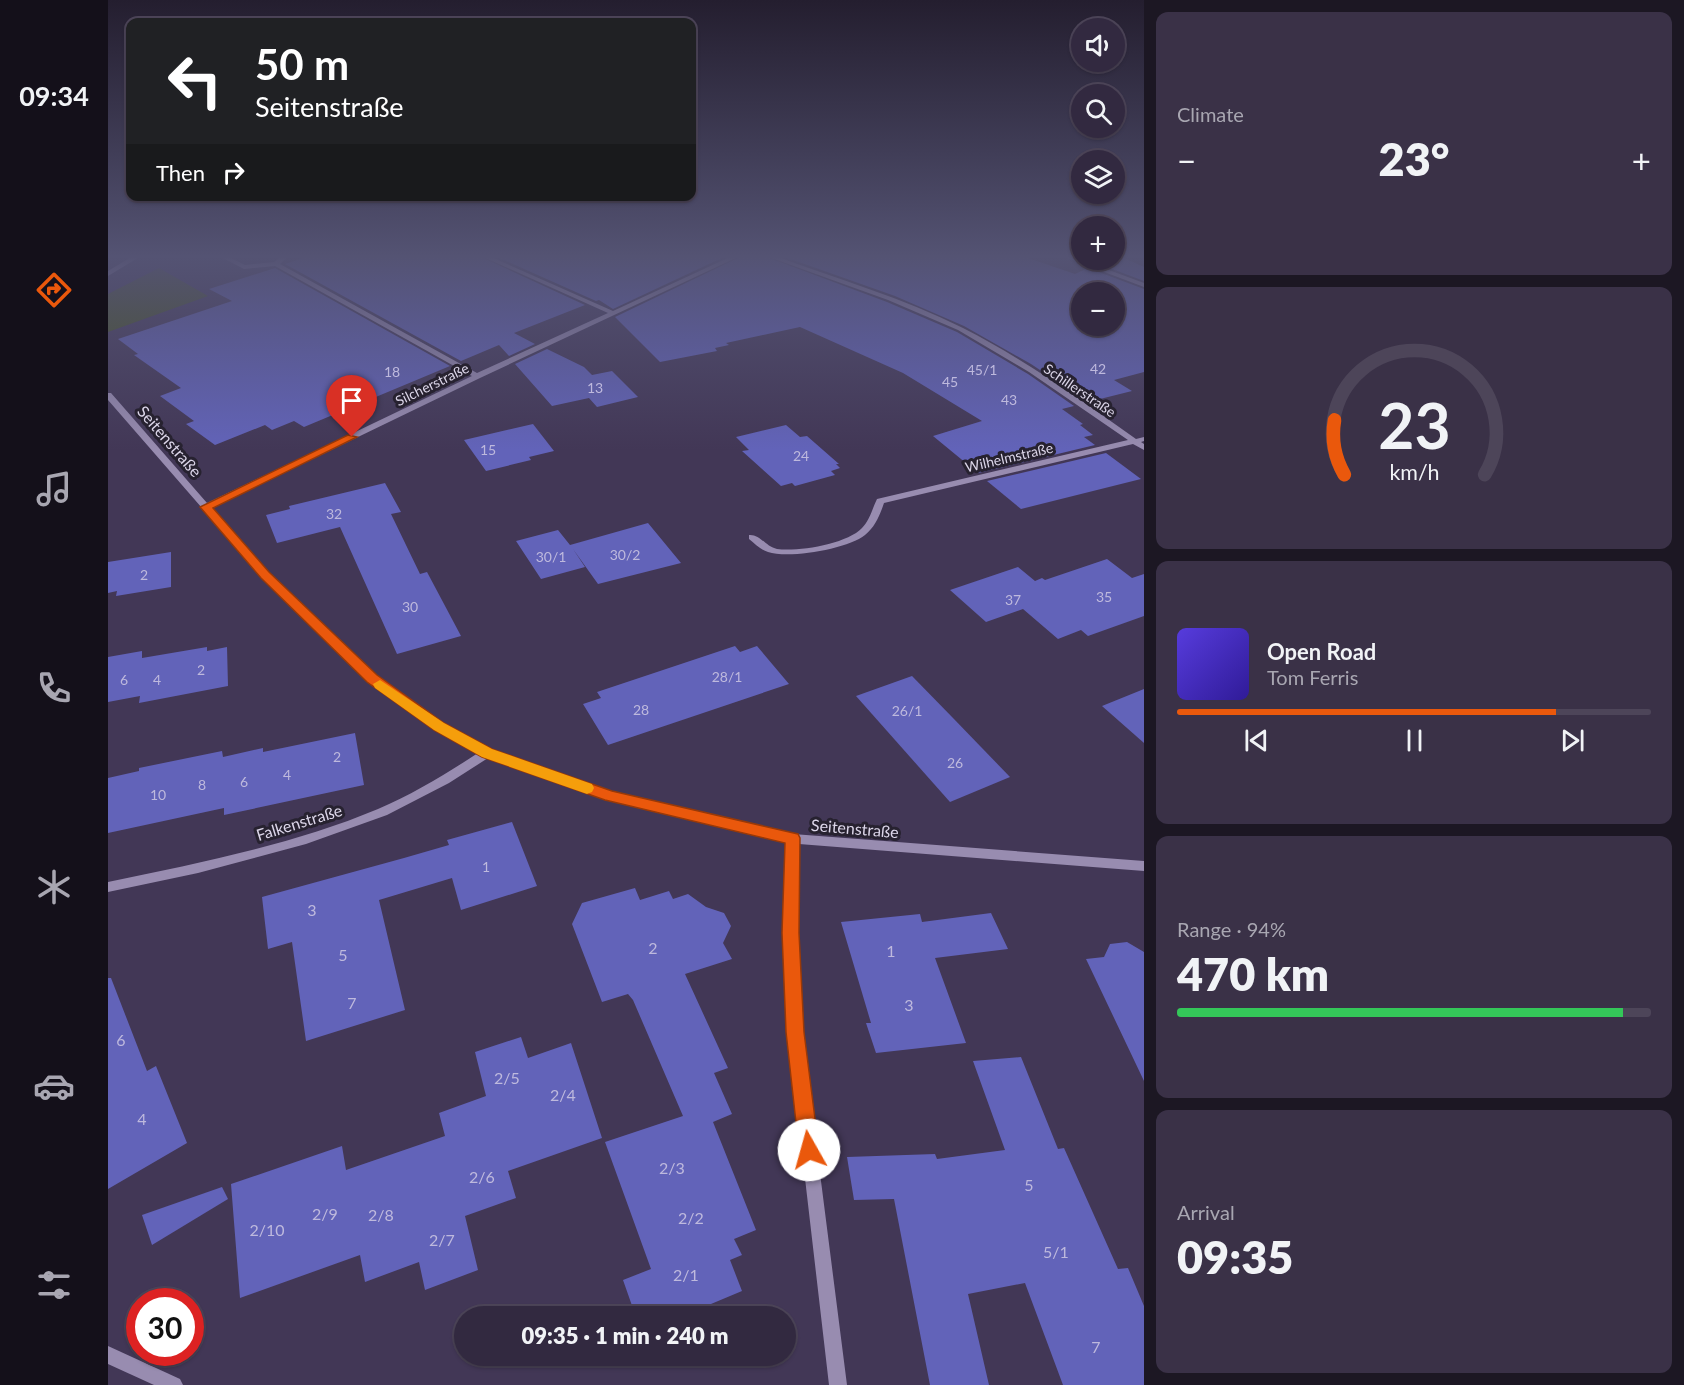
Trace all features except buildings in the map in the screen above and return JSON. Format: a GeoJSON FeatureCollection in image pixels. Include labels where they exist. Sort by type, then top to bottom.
{"type":"FeatureCollection","features":[{"type":"Feature","properties":{"kind":"street"},"geometry":{"type":"LineString","coordinates":[[378,321],[477,376]]}},
{"type":"Feature","properties":{"kind":"street","name":"Silcherstraße"},"geometry":{"type":"LineString","coordinates":[[206,507],[597,321]]}},
{"type":"Feature","properties":{"kind":"street","name":"Schillerstraße"},"geometry":{"type":"LineString","coordinates":[[940,321],[960,329],[1037,375],[1144,448]]}},
{"type":"Feature","properties":{"kind":"street","name":"Seitenstraße"},"geometry":{"type":"LineString","coordinates":[[108,395],[265,575],[372,678],[439,726],[487,753],[610,796],[793,838],[1144,866]]}},
{"type":"Feature","properties":{"kind":"street","name":"Wilhelmstraße"},"geometry":{"type":"LineString","coordinates":[[752,537],[772,551],[802,552],[824,548],[857,537],[871,522],[880,501],[1144,439]]}},
{"type":"Feature","properties":{"kind":"street","name":"Falkenstraße"},"geometry":{"type":"LineString","coordinates":[[108,887],[198,868],[312,837],[383,812],[445,780],[487,753]]}},
{"type":"Feature","properties":{"kind":"street"},"geometry":{"type":"LineString","coordinates":[[793,838],[791,933],[795,1032],[838,1385]]}},
{"type":"Feature","properties":{"kind":"street"},"geometry":{"type":"LineString","coordinates":[[108,1355],[174,1385]]}},
{"type":"Feature","properties":{"kind":"green space"},"geometry":{"type":"Polygon","coordinates":[[[108,321],[140,321],[108,332],[108,321]]]}},
{"type":"Feature","properties":{"kind":"slow traffic"},"geometry":{"type":"LineString","coordinates":[[380,684],[439,726],[487,753],[587,788]]}},
{"type":"Feature","properties":{"kind":"route"},"geometry":{"type":"LineString","coordinates":[[352,437],[206,507],[265,575],[372,678],[439,726],[487,753],[610,796],[793,838],[791,933],[795,1032],[809,1150]]}}]}
